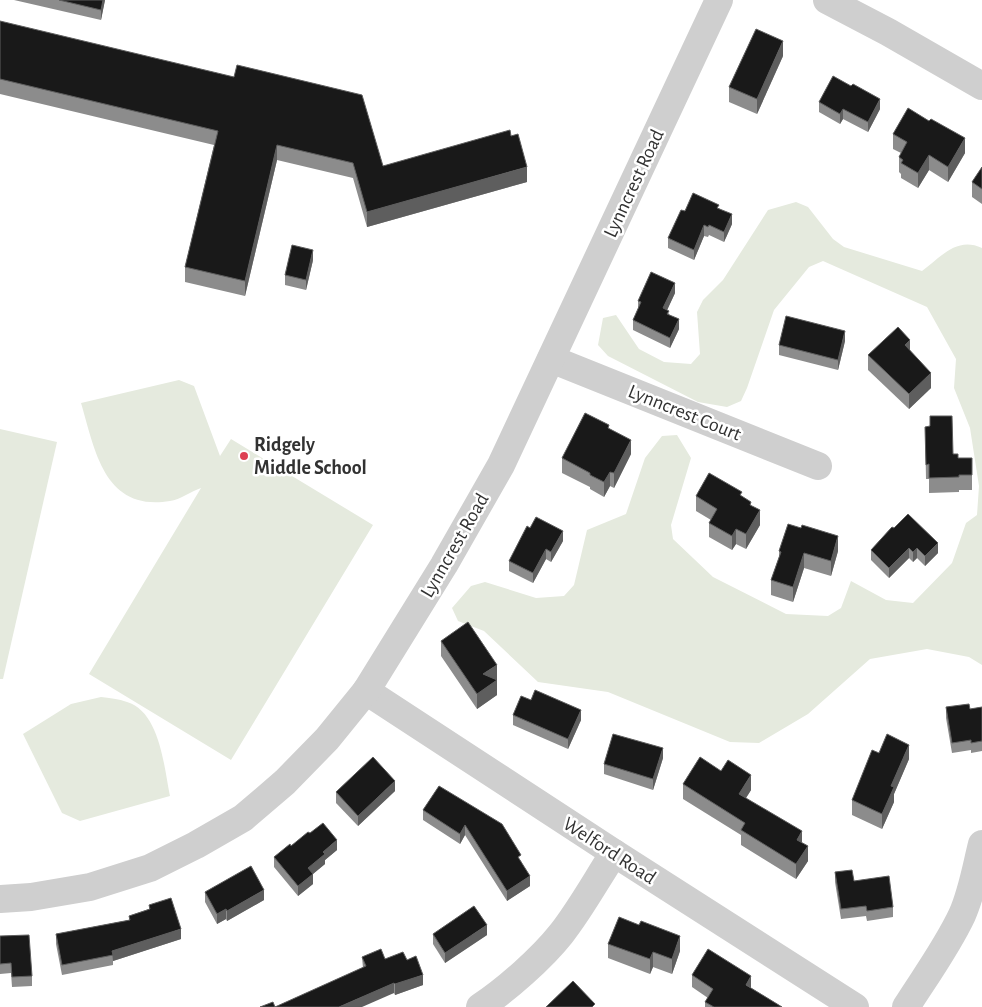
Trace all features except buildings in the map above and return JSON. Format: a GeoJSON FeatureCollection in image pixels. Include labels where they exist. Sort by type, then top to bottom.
{"type":"FeatureCollection","features":[{"type":"Feature","properties":{"kind":"street","name":"Lynncrest Road"},"geometry":{"type":"LineString","coordinates":[[0,899],[31,897],[90,888],[150,868],[196,845],[242,818],[286,782],[327,739],[366,691],[444,565],[501,465],[719,0]]}},
{"type":"Feature","properties":{"kind":"street"},"geometry":{"type":"LineString","coordinates":[[827,0],[896,36],[982,86]]}},
{"type":"Feature","properties":{"kind":"street","name":"Lynncrest Court"},"geometry":{"type":"LineString","coordinates":[[551,359],[818,466]]}},
{"type":"Feature","properties":{"kind":"street","name":"Welford Road"},"geometry":{"type":"LineString","coordinates":[[366,691],[855,1007]]}},
{"type":"Feature","properties":{"kind":"street"},"geometry":{"type":"LineString","coordinates":[[906,1007],[947,943],[962,913],[974,881],[982,844]]}},
{"type":"Feature","properties":{"kind":"street"},"geometry":{"type":"LineString","coordinates":[[480,1007],[492,999],[529,966],[560,934],[614,853]]}},
{"type":"Feature","properties":{"kind":"shaded area"},"geometry":{"type":"Polygon","coordinates":[[[796,202],[808,207],[833,239],[844,247],[922,271],[943,254],[957,246],[973,245],[982,248],[982,665],[969,657],[927,649],[870,659],[808,714],[759,743],[730,742],[608,692],[538,682],[484,631],[458,621],[452,608],[471,586],[485,582],[536,598],[564,596],[574,585],[587,530],[626,514],[645,458],[662,436],[677,435],[691,458],[671,525],[673,539],[713,577],[786,614],[828,616],[841,608],[851,581],[886,600],[913,603],[952,563],[966,523],[977,515],[979,486],[970,428],[954,388],[956,359],[927,307],[823,261],[809,267],[774,310],[741,401],[727,407],[698,402],[608,356],[598,345],[603,318],[616,315],[639,349],[664,362],[691,364],[700,354],[697,312],[703,300],[723,280],[768,210],[796,202]]]}},
{"type":"Feature","properties":{"kind":"shaded area"},"geometry":{"type":"Polygon","coordinates":[[[179,380],[194,386],[220,456],[231,439],[373,525],[231,760],[89,674],[201,488],[170,501],[148,502],[130,497],[117,487],[106,474],[98,458],[81,403],[179,380]]]}},
{"type":"Feature","properties":{"kind":"shaded area"},"geometry":{"type":"Polygon","coordinates":[[[0,429],[57,442],[3,679],[0,679],[0,429]]]}},
{"type":"Feature","properties":{"kind":"shaded area"},"geometry":{"type":"Polygon","coordinates":[[[101,697],[127,702],[138,708],[147,717],[154,728],[159,742],[170,796],[80,821],[62,813],[23,734],[71,704],[101,697]]]}},
{"type":"Feature","properties":{"kind":"place","name":"Ridgely Middle School"},"geometry":{"type":"Point","coordinates":[244,456]}}]}
